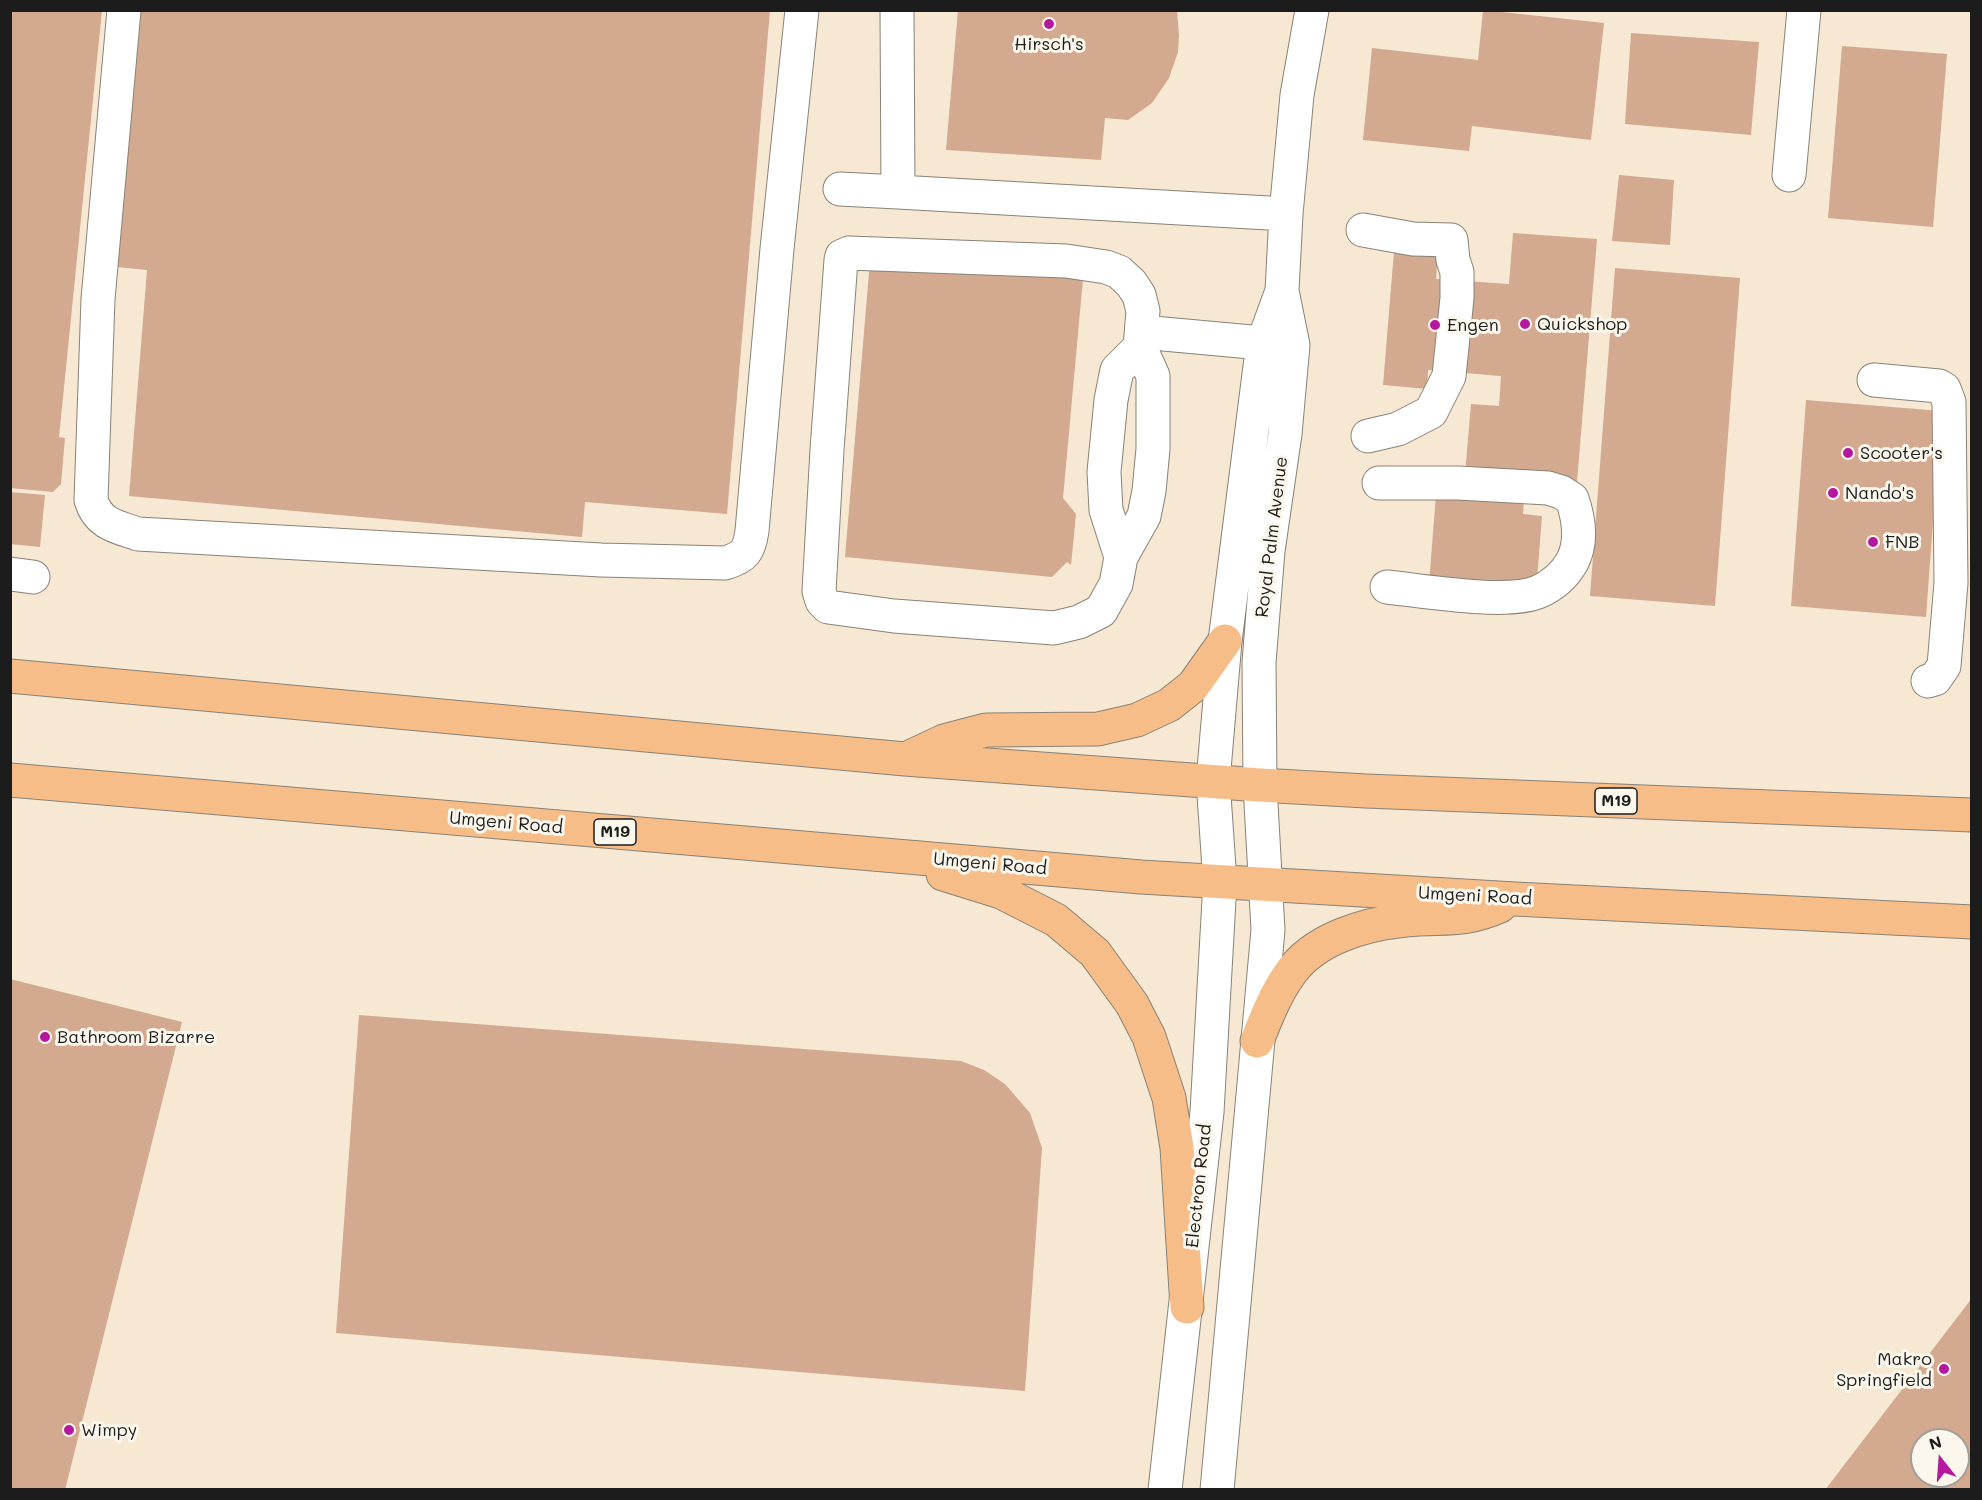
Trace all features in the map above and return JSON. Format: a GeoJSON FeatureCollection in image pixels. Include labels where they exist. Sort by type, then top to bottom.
{"type":"FeatureCollection","features":[{"type":"Feature","properties":{"kind":"highway"},"geometry":{"type":"LineString","coordinates":[[905,759],[944,741],[986,730],[1098,729],[1137,720],[1169,705],[1193,686],[1225,641]]}},
{"type":"Feature","properties":{"kind":"highway","name":"M19"},"geometry":{"type":"LineString","coordinates":[[10,676],[905,759],[1260,785],[1971,814]]}},
{"type":"Feature","properties":{"kind":"highway","name":"Umgeni Road"},"geometry":{"type":"LineString","coordinates":[[10,780],[1220,882],[1971,922]]}},
{"type":"Feature","properties":{"kind":"highway"},"geometry":{"type":"LineString","coordinates":[[882,855],[1000,892],[1056,920],[1095,954],[1132,1004],[1149,1037],[1168,1098],[1177,1148],[1187,1307]]}},
{"type":"Feature","properties":{"kind":"highway"},"geometry":{"type":"LineString","coordinates":[[1257,1041],[1270,1008],[1290,973],[1314,949],[1354,930],[1405,920],[1454,919],[1481,914],[1515,899]]}},
{"type":"Feature","properties":{"kind":"street"},"geometry":{"type":"LineString","coordinates":[[124,10],[98,299],[91,500],[94,510],[100,517],[113,525],[138,534],[601,560],[726,563],[739,559],[747,551],[752,531],[777,249],[802,10]]}},
{"type":"Feature","properties":{"kind":"street"},"geometry":{"type":"LineString","coordinates":[[897,10],[898,192]]}},
{"type":"Feature","properties":{"kind":"street","name":"Royal Palm Avenue"},"geometry":{"type":"LineString","coordinates":[[1213,781],[1225,641],[1278,344],[1286,214],[1297,95],[1312,10]]}},
{"type":"Feature","properties":{"kind":"street"},"geometry":{"type":"LineString","coordinates":[[1789,175],[1804,10]]}},
{"type":"Feature","properties":{"kind":"street"},"geometry":{"type":"LineString","coordinates":[[840,189],[1286,214]]}},
{"type":"Feature","properties":{"kind":"street"},"geometry":{"type":"LineString","coordinates":[[1363,230],[1413,239],[1451,240],[1457,272],[1457,298],[1449,376],[1431,412],[1398,429],[1368,436]]}},
{"type":"Feature","properties":{"kind":"street"},"geometry":{"type":"LineString","coordinates":[[849,253],[1066,261],[1106,267],[1119,272],[1131,283],[1139,295],[1143,311],[1141,340],[1153,375],[1153,449],[1144,516],[1121,557],[1116,584],[1101,611],[1079,622],[1054,628],[894,616],[825,605],[819,591],[826,450],[843,256],[849,253]]}},
{"type":"Feature","properties":{"kind":"street"},"geometry":{"type":"LineString","coordinates":[[1141,340],[1278,344]]}},
{"type":"Feature","properties":{"kind":"street"},"geometry":{"type":"LineString","coordinates":[[1121,557],[1106,510],[1104,472],[1111,400],[1117,370],[1141,340]]}},
{"type":"Feature","properties":{"kind":"street","name":"Royal Palm Avenue"},"geometry":{"type":"LineString","coordinates":[[1267,884],[1260,785],[1259,662],[1268,551],[1285,434],[1278,344]]}},
{"type":"Feature","properties":{"kind":"street"},"geometry":{"type":"LineString","coordinates":[[1874,380],[1939,386],[1944,389],[1948,402],[1951,583],[1944,666],[1935,679],[1928,681]]}},
{"type":"Feature","properties":{"kind":"street"},"geometry":{"type":"LineString","coordinates":[[1379,483],[1458,483],[1548,488],[1561,492],[1572,500],[1579,529],[1575,555],[1566,572],[1556,582],[1537,593],[1489,597],[1387,587]]}},
{"type":"Feature","properties":{"kind":"street","name":"Electron Road"},"geometry":{"type":"LineString","coordinates":[[1165,1490],[1207,1112],[1220,882],[1213,781]]}},
{"type":"Feature","properties":{"kind":"street"},"geometry":{"type":"LineString","coordinates":[[1217,1490],[1268,930],[1267,884]]}},
{"type":"Feature","properties":{"kind":"building"},"geometry":{"type":"Polygon","coordinates":[[[10,10],[102,10],[59,437],[65,438],[61,484],[53,492],[10,488],[10,10]]]}},
{"type":"Feature","properties":{"kind":"building"},"geometry":{"type":"Polygon","coordinates":[[[140,10],[770,10],[727,514],[585,502],[582,537],[129,496],[147,270],[117,267],[140,10]]]}},
{"type":"Feature","properties":{"kind":"building"},"geometry":{"type":"Polygon","coordinates":[[[958,10],[1177,10],[1178,52],[1169,78],[1152,103],[1128,120],[1105,118],[1101,160],[946,150],[958,10]]]}},
{"type":"Feature","properties":{"kind":"building"},"geometry":{"type":"Polygon","coordinates":[[[1483,10],[1604,23],[1591,140],[1472,126],[1469,151],[1363,140],[1372,48],[1478,60],[1483,10]]]}},
{"type":"Feature","properties":{"kind":"building"},"geometry":{"type":"Polygon","coordinates":[[[1631,33],[1759,42],[1751,135],[1625,124],[1631,33]]]}},
{"type":"Feature","properties":{"kind":"building"},"geometry":{"type":"Polygon","coordinates":[[[1842,46],[1947,54],[1933,227],[1828,218],[1842,46]]]}},
{"type":"Feature","properties":{"kind":"building"},"geometry":{"type":"Polygon","coordinates":[[[1619,175],[1674,180],[1670,245],[1612,241],[1619,175]]]}},
{"type":"Feature","properties":{"kind":"building"},"geometry":{"type":"Polygon","coordinates":[[[1396,227],[1440,230],[1436,279],[1509,284],[1513,233],[1597,239],[1577,482],[1465,474],[1471,404],[1499,406],[1501,376],[1428,370],[1427,389],[1383,385],[1396,227]]]}},
{"type":"Feature","properties":{"kind":"building"},"geometry":{"type":"Polygon","coordinates":[[[870,261],[1083,279],[1063,498],[1076,514],[1071,565],[1067,562],[1052,577],[845,557],[870,261]]]}},
{"type":"Feature","properties":{"kind":"building"},"geometry":{"type":"Polygon","coordinates":[[[1615,268],[1740,278],[1715,606],[1590,596],[1615,268]]]}},
{"type":"Feature","properties":{"kind":"building"},"geometry":{"type":"Polygon","coordinates":[[[1806,400],[1941,411],[1926,617],[1791,606],[1806,400]]]}},
{"type":"Feature","properties":{"kind":"building"},"geometry":{"type":"Polygon","coordinates":[[[10,492],[45,495],[40,547],[10,544],[10,492]]]}},
{"type":"Feature","properties":{"kind":"building"},"geometry":{"type":"Polygon","coordinates":[[[1436,494],[1524,500],[1523,514],[1542,516],[1537,579],[1524,591],[1429,584],[1436,494]]]}},
{"type":"Feature","properties":{"kind":"building"},"geometry":{"type":"Polygon","coordinates":[[[10,979],[182,1022],[65,1490],[10,1490],[10,979]]]}},
{"type":"Feature","properties":{"kind":"building"},"geometry":{"type":"Polygon","coordinates":[[[359,1015],[961,1061],[984,1070],[1005,1084],[1030,1113],[1042,1148],[1025,1391],[336,1333],[359,1015]]]}},
{"type":"Feature","properties":{"kind":"building","name":"Makro Springfield"},"geometry":{"type":"Polygon","coordinates":[[[1972,1298],[1972,1490],[1825,1490],[1972,1298]]]}},
{"type":"Feature","properties":{"kind":"place","name":"Hirsch's"},"geometry":{"type":"Point","coordinates":[1049,24]}},
{"type":"Feature","properties":{"kind":"place","name":"Quickshop"},"geometry":{"type":"Point","coordinates":[1525,324]}},
{"type":"Feature","properties":{"kind":"place","name":"Engen"},"geometry":{"type":"Point","coordinates":[1435,325]}},
{"type":"Feature","properties":{"kind":"place","name":"Scooter's"},"geometry":{"type":"Point","coordinates":[1848,453]}},
{"type":"Feature","properties":{"kind":"place","name":"Nando's"},"geometry":{"type":"Point","coordinates":[1833,493]}},
{"type":"Feature","properties":{"kind":"place","name":"FNB"},"geometry":{"type":"Point","coordinates":[1873,542]}},
{"type":"Feature","properties":{"kind":"place","name":"Bathroom Bizarre"},"geometry":{"type":"Point","coordinates":[45,1037]}},
{"type":"Feature","properties":{"kind":"place","name":"Makro Springfield"},"geometry":{"type":"Point","coordinates":[1944,1369]}},
{"type":"Feature","properties":{"kind":"place","name":"Wimpy"},"geometry":{"type":"Point","coordinates":[69,1430]}}]}
